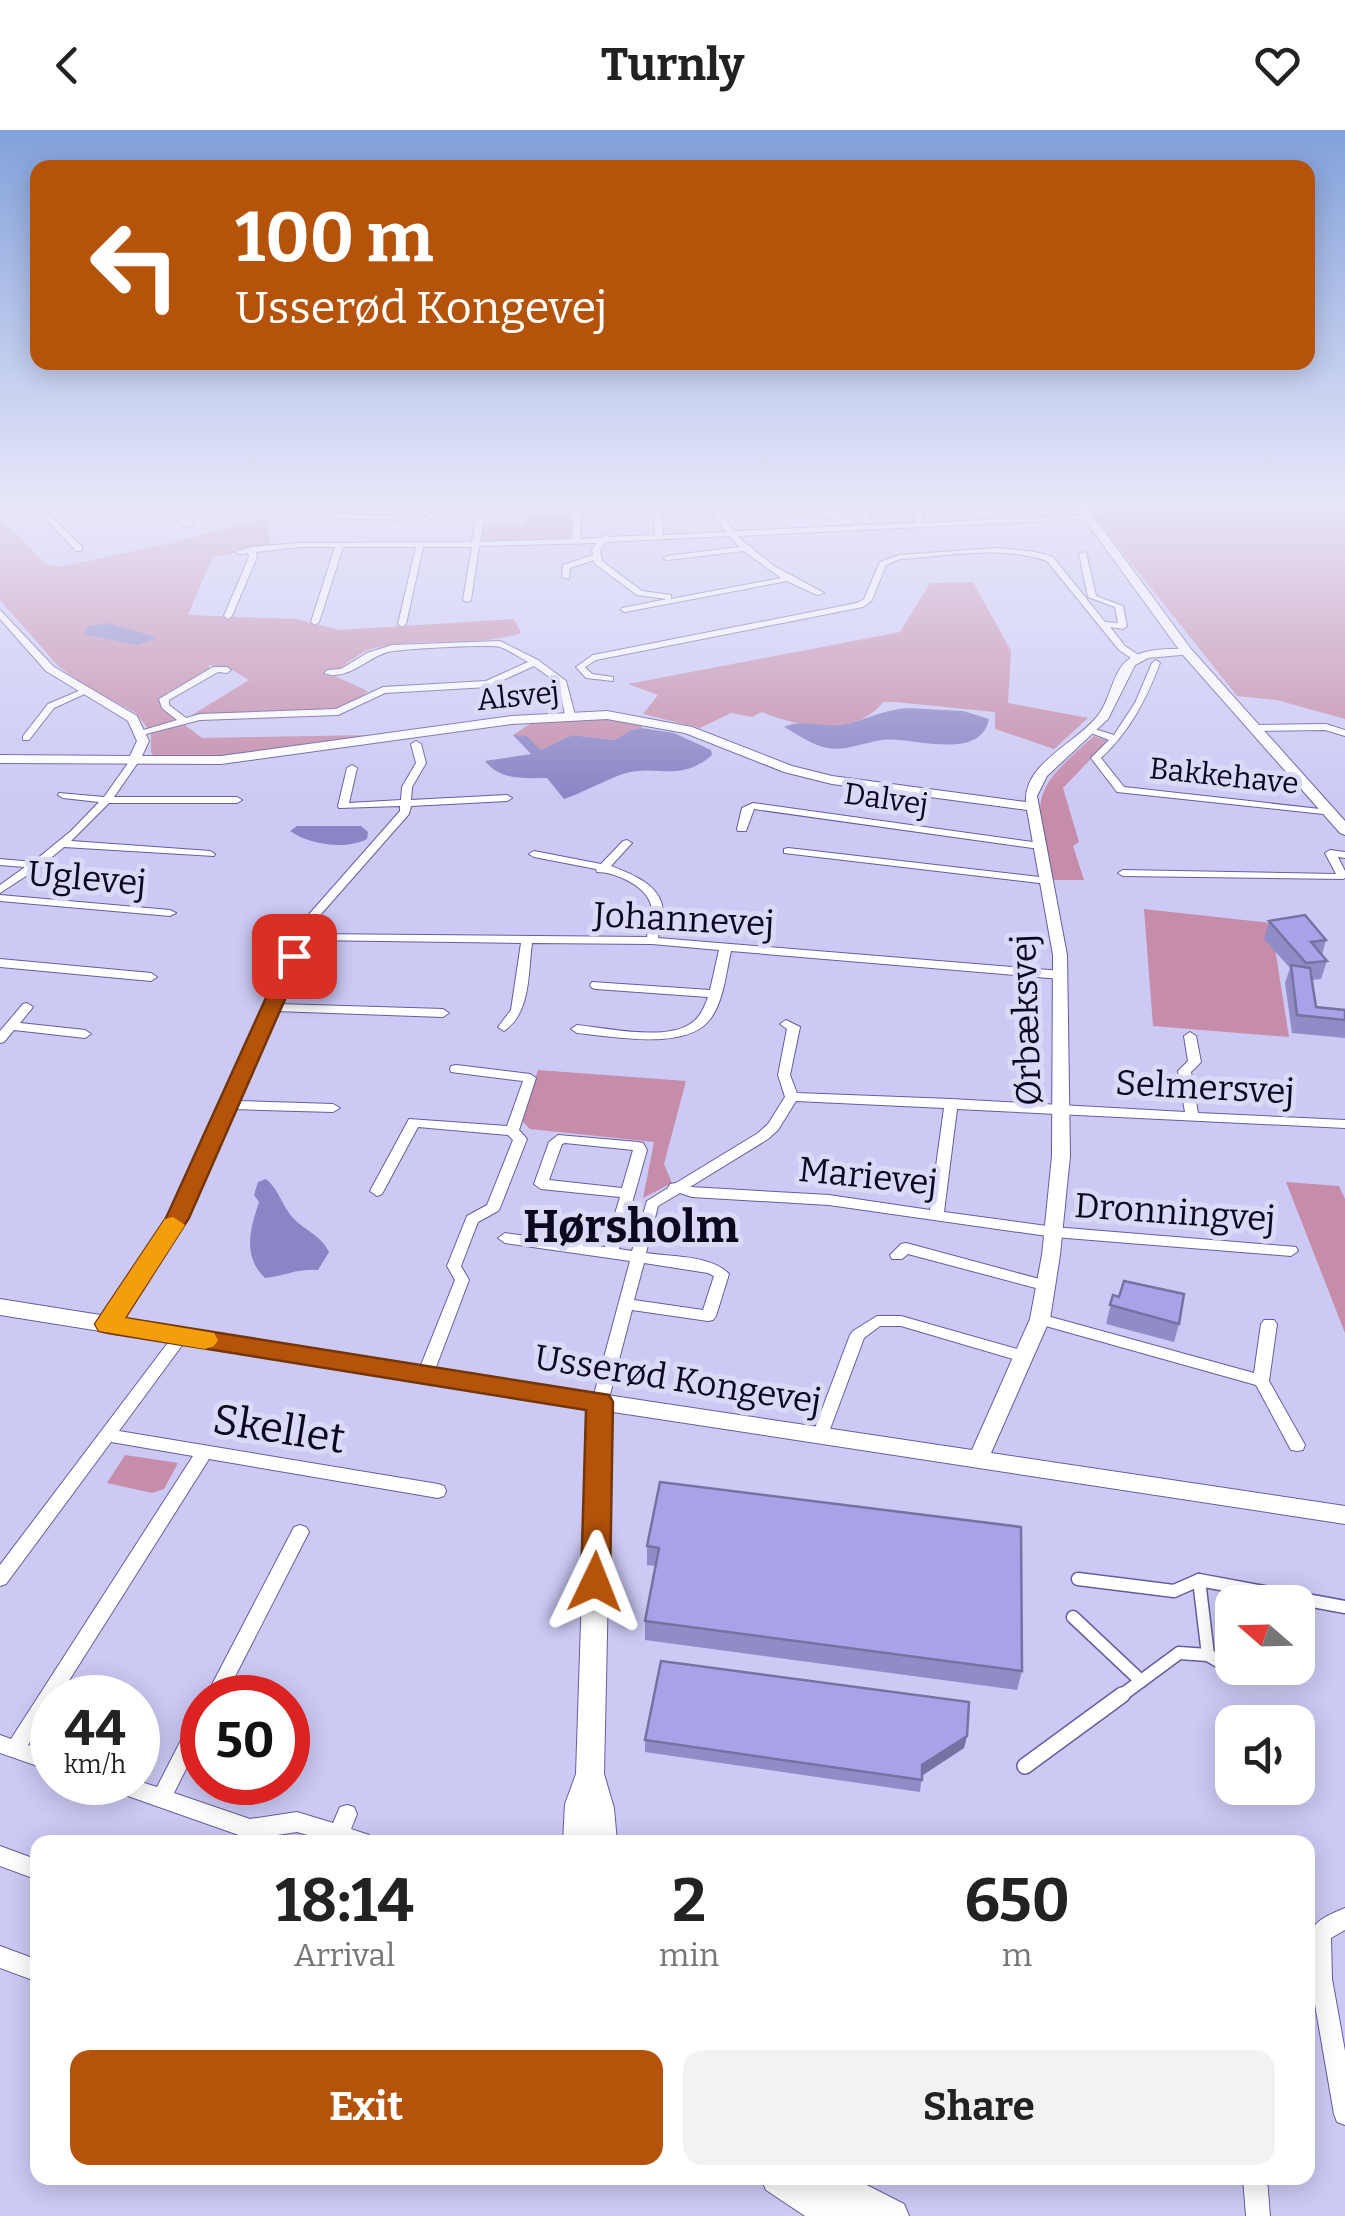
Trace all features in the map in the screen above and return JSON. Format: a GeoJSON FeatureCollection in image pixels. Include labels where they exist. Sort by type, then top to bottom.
{"type":"FeatureCollection","features":[{"type":"Feature","properties":{"kind":"main road"},"geometry":{"type":"LineString","coordinates":[[1150,602],[1187,652],[1345,830]]}},
{"type":"Feature","properties":{"kind":"main road","name":"Usserød Kongevej"},"geometry":{"type":"LineString","coordinates":[[0,1307],[600,1402]]}},
{"type":"Feature","properties":{"kind":"main road"},"geometry":{"type":"LineString","coordinates":[[600,1402],[590,1774],[600,1808],[602,1835]]}},
{"type":"Feature","properties":{"kind":"main road"},"geometry":{"type":"LineString","coordinates":[[578,1835],[578,1804],[590,1774]]}},
{"type":"Feature","properties":{"kind":"main road"},"geometry":{"type":"LineString","coordinates":[[789,2185],[836,2216]]}},
{"type":"Feature","properties":{"kind":"main road"},"geometry":{"type":"LineString","coordinates":[[832,2185],[892,2216]]}},
{"type":"Feature","properties":{"kind":"street"},"geometry":{"type":"LineString","coordinates":[[228,616],[234,602]]}},
{"type":"Feature","properties":{"kind":"street"},"geometry":{"type":"LineString","coordinates":[[315,622],[321,602]]}},
{"type":"Feature","properties":{"kind":"street"},"geometry":{"type":"LineString","coordinates":[[402,624],[407,602]]}},
{"type":"Feature","properties":{"kind":"street"},"geometry":{"type":"LineString","coordinates":[[624,610],[662,602]]}},
{"type":"Feature","properties":{"kind":"street"},"geometry":{"type":"LineString","coordinates":[[610,679],[588,676],[580,668],[593,658],[864,602]]}},
{"type":"Feature","properties":{"kind":"street"},"geometry":{"type":"LineString","coordinates":[[1085,602],[1122,648],[1137,658]]}},
{"type":"Feature","properties":{"kind":"street"},"geometry":{"type":"LineString","coordinates":[[1102,624],[1123,626],[1118,606],[1107,602]]}},
{"type":"Feature","properties":{"kind":"street"},"geometry":{"type":"LineString","coordinates":[[0,613],[6,630],[50,669],[124,713],[142,732],[142,748],[108,800],[63,844],[0,890]]}},
{"type":"Feature","properties":{"kind":"street"},"geometry":{"type":"LineString","coordinates":[[1081,615],[1095,615]]}},
{"type":"Feature","properties":{"kind":"street"},"geometry":{"type":"LineString","coordinates":[[328,673],[344,672],[370,655],[392,648],[500,644],[563,683],[570,714]]}},
{"type":"Feature","properties":{"kind":"street"},"geometry":{"type":"LineString","coordinates":[[1031,807],[1031,796],[1041,774],[1090,731],[1115,701],[1130,662],[1187,652]]}},
{"type":"Feature","properties":{"kind":"street"},"geometry":{"type":"LineString","coordinates":[[142,732],[184,721],[332,713],[383,690],[492,683],[534,662]]}},
{"type":"Feature","properties":{"kind":"street","name":"Bakkehave"},"geometry":{"type":"LineString","coordinates":[[1156,663],[1140,703],[1116,739],[1096,758],[1121,790],[1330,812]]}},
{"type":"Feature","properties":{"kind":"street"},"geometry":{"type":"LineString","coordinates":[[184,721],[165,706],[164,699],[218,668]]}},
{"type":"Feature","properties":{"kind":"street"},"geometry":{"type":"LineString","coordinates":[[26,738],[51,706],[84,692]]}},
{"type":"Feature","properties":{"kind":"street","name":"Alsvej"},"geometry":{"type":"LineString","coordinates":[[0,759],[134,761],[258,757],[512,720],[570,714],[620,716],[674,726],[788,769],[832,780],[1031,807]]}},
{"type":"Feature","properties":{"kind":"street"},"geometry":{"type":"LineString","coordinates":[[1255,728],[1326,727],[1345,733]]}},
{"type":"Feature","properties":{"kind":"street","name":"Bakkehave"},"geometry":{"type":"LineString","coordinates":[[1090,731],[1116,739]]}},
{"type":"Feature","properties":{"kind":"street"},"geometry":{"type":"LineString","coordinates":[[108,1324],[160,1250],[303,936],[322,904],[390,832],[408,804],[408,787],[422,763],[416,744]]}},
{"type":"Feature","properties":{"kind":"street"},"geometry":{"type":"LineString","coordinates":[[352,768],[343,806],[506,798]]}},
{"type":"Feature","properties":{"kind":"street"},"geometry":{"type":"LineString","coordinates":[[62,795],[108,800],[237,800]]}},
{"type":"Feature","properties":{"kind":"street","name":"Dalvej"},"geometry":{"type":"LineString","coordinates":[[742,829],[748,808],[753,806],[1040,846]]}},
{"type":"Feature","properties":{"kind":"street","name":"Ørbæksvej"},"geometry":{"type":"LineString","coordinates":[[978,1459],[1040,1319],[1054,1232],[1062,1110],[1062,975],[1048,881],[1031,807]]}},
{"type":"Feature","properties":{"kind":"street"},"geometry":{"type":"LineString","coordinates":[[601,870],[627,843]]}},
{"type":"Feature","properties":{"kind":"street"},"geometry":{"type":"LineString","coordinates":[[63,844],[210,854]]}},
{"type":"Feature","properties":{"kind":"street"},"geometry":{"type":"LineString","coordinates":[[788,851],[1048,881]]}},
{"type":"Feature","properties":{"kind":"street"},"geometry":{"type":"LineString","coordinates":[[1122,872],[1339,877],[1342,875],[1330,853],[1345,855]]}},
{"type":"Feature","properties":{"kind":"street"},"geometry":{"type":"LineString","coordinates":[[534,854],[630,878],[651,894],[657,906],[652,941]]}},
{"type":"Feature","properties":{"kind":"street"},"geometry":{"type":"LineString","coordinates":[[0,862],[36,865]]}},
{"type":"Feature","properties":{"kind":"street","name":"Uglevej"},"geometry":{"type":"LineString","coordinates":[[0,898],[170,913]]}},
{"type":"Feature","properties":{"kind":"street","name":"Johannevej"},"geometry":{"type":"LineString","coordinates":[[303,936],[652,941],[1062,975]]}},
{"type":"Feature","properties":{"kind":"street"},"geometry":{"type":"LineString","coordinates":[[504,1027],[516,1010],[527,940]]}},
{"type":"Feature","properties":{"kind":"street"},"geometry":{"type":"LineString","coordinates":[[577,1028],[663,1036],[682,1033],[706,1017],[726,946]]}},
{"type":"Feature","properties":{"kind":"street"},"geometry":{"type":"LineString","coordinates":[[0,962],[151,977]]}},
{"type":"Feature","properties":{"kind":"street"},"geometry":{"type":"LineString","coordinates":[[596,984],[712,994]]}},
{"type":"Feature","properties":{"kind":"street"},"geometry":{"type":"LineString","coordinates":[[0,1039],[27,1006]]}},
{"type":"Feature","properties":{"kind":"street"},"geometry":{"type":"LineString","coordinates":[[271,1007],[443,1013]]}},
{"type":"Feature","properties":{"kind":"street"},"geometry":{"type":"LineString","coordinates":[[600,1402],[603,1380],[657,1198],[774,1127],[792,1097],[784,1075],[794,1027],[786,1024]]}},
{"type":"Feature","properties":{"kind":"street"},"geometry":{"type":"LineString","coordinates":[[11,1026],[85,1034]]}},
{"type":"Feature","properties":{"kind":"street"},"geometry":{"type":"LineString","coordinates":[[1190,1036],[1195,1062],[1184,1071],[1192,1116]]}},
{"type":"Feature","properties":{"kind":"street"},"geometry":{"type":"LineString","coordinates":[[456,1070],[530,1078],[512,1131]]}},
{"type":"Feature","properties":{"kind":"street","name":"Selmersvej"},"geometry":{"type":"LineString","coordinates":[[792,1097],[1345,1124]]}},
{"type":"Feature","properties":{"kind":"street"},"geometry":{"type":"LineString","coordinates":[[936,1213],[951,1102]]}},
{"type":"Feature","properties":{"kind":"street"},"geometry":{"type":"LineString","coordinates":[[228,1105],[333,1108]]}},
{"type":"Feature","properties":{"kind":"street"},"geometry":{"type":"LineString","coordinates":[[377,1191],[414,1122],[512,1131],[520,1139],[494,1208],[472,1219],[454,1266],[462,1280],[425,1374]]}},
{"type":"Feature","properties":{"kind":"street"},"geometry":{"type":"LineString","coordinates":[[612,1251],[640,1150],[638,1146],[562,1138],[556,1142],[541,1184],[628,1193]]}},
{"type":"Feature","properties":{"kind":"street","name":"Marievej"},"geometry":{"type":"LineString","coordinates":[[675,1187],[692,1192],[829,1200],[1054,1232]]}},
{"type":"Feature","properties":{"kind":"street","name":"Dronningvej"},"geometry":{"type":"LineString","coordinates":[[1054,1232],[1291,1251]]}},
{"type":"Feature","properties":{"kind":"street"},"geometry":{"type":"LineString","coordinates":[[505,1238],[639,1255],[712,1268],[722,1274],[708,1316],[626,1304]]}},
{"type":"Feature","properties":{"kind":"street"},"geometry":{"type":"LineString","coordinates":[[897,1255],[906,1248],[1047,1286]]}},
{"type":"Feature","properties":{"kind":"street"},"geometry":{"type":"LineString","coordinates":[[1040,1319],[1260,1381]]}},
{"type":"Feature","properties":{"kind":"street"},"geometry":{"type":"LineString","coordinates":[[820,1436],[858,1335],[877,1321],[901,1321],[1023,1356]]}},
{"type":"Feature","properties":{"kind":"street"},"geometry":{"type":"LineString","coordinates":[[1269,1324],[1260,1381],[1297,1445]]}},
{"type":"Feature","properties":{"kind":"street"},"geometry":{"type":"LineString","coordinates":[[0,1579],[181,1336]]}},
{"type":"Feature","properties":{"kind":"street","name":"Usserød Kongevej"},"geometry":{"type":"LineString","coordinates":[[600,1402],[1345,1515]]}},
{"type":"Feature","properties":{"kind":"street","name":"Skellet"},"geometry":{"type":"LineString","coordinates":[[110,1436],[438,1491]]}},
{"type":"Feature","properties":{"kind":"street"},"geometry":{"type":"LineString","coordinates":[[8,1747],[205,1452]]}},
{"type":"Feature","properties":{"kind":"street"},"geometry":{"type":"LineString","coordinates":[[226,1675],[300,1532]]}},
{"type":"Feature","properties":{"kind":"street"},"geometry":{"type":"LineString","coordinates":[[1078,1579],[1174,1591],[1199,1580],[1345,1606]]}},
{"type":"Feature","properties":{"kind":"street"},"geometry":{"type":"LineString","coordinates":[[1025,1766],[1179,1653],[1214,1658],[1199,1580]]}},
{"type":"Feature","properties":{"kind":"street"},"geometry":{"type":"LineString","coordinates":[[1074,1618],[1141,1682]]}},
{"type":"Feature","properties":{"kind":"street"},"geometry":{"type":"LineString","coordinates":[[180,1762],[161,1799],[250,1830],[297,1822],[341,1835]]}},
{"type":"Feature","properties":{"kind":"street"},"geometry":{"type":"LineString","coordinates":[[338,1834],[347,1814]]}},
{"type":"Feature","properties":{"kind":"street"},"geometry":{"type":"LineString","coordinates":[[0,1856],[30,1867]]}},
{"type":"Feature","properties":{"kind":"street"},"geometry":{"type":"LineString","coordinates":[[1315,1973],[1320,1932],[1345,1918]]}},
{"type":"Feature","properties":{"kind":"street"},"geometry":{"type":"LineString","coordinates":[[0,1958],[30,1968]]}},
{"type":"Feature","properties":{"kind":"street"},"geometry":{"type":"LineString","coordinates":[[1315,1985],[1345,2114]]}},
{"type":"Feature","properties":{"kind":"street"},"geometry":{"type":"LineString","coordinates":[[1255,2185],[1258,2216]]}},
{"type":"Feature","properties":{"kind":"shaded area"},"geometry":{"type":"Polygon","coordinates":[[[2,602],[193,602],[188,615],[296,619],[340,630],[514,619],[521,633],[486,640],[397,644],[366,651],[332,675],[368,691],[350,705],[335,710],[192,715],[249,680],[229,668],[209,665],[209,670],[168,692],[160,701],[161,707],[202,738],[370,735],[222,756],[154,756],[151,733],[136,713],[59,667],[2,602]]]}},
{"type":"Feature","properties":{"kind":"shaded area"},"geometry":{"type":"Polygon","coordinates":[[[918,602],[984,602],[1011,651],[1008,703],[1088,718],[1054,749],[995,729],[995,712],[896,702],[883,702],[872,713],[842,724],[808,725],[762,712],[752,717],[731,713],[700,728],[643,714],[658,695],[628,684],[900,632],[918,602]]]}},
{"type":"Feature","properties":{"kind":"shaded area"},"geometry":{"type":"Polygon","coordinates":[[[1162,602],[1345,602],[1345,719],[1277,700],[1237,696],[1162,602]]]}},
{"type":"Feature","properties":{"kind":"shaded area"},"geometry":{"type":"Polygon","coordinates":[[[109,623],[158,638],[137,645],[83,634],[88,626],[109,623]]]}},
{"type":"Feature","properties":{"kind":"shaded area"},"geometry":{"type":"Polygon","coordinates":[[[908,708],[963,711],[989,719],[983,732],[959,744],[882,740],[834,749],[810,742],[784,727],[839,725],[908,708]]]}},
{"type":"Feature","properties":{"kind":"shaded area"},"geometry":{"type":"Polygon","coordinates":[[[539,718],[593,718],[642,724],[642,728],[615,740],[572,735],[541,750],[513,735],[539,718]]]}},
{"type":"Feature","properties":{"kind":"shaded area"},"geometry":{"type":"Polygon","coordinates":[[[642,728],[674,733],[711,750],[712,755],[689,769],[623,774],[564,799],[547,778],[506,775],[485,761],[531,754],[513,735],[527,736],[541,750],[572,735],[615,740],[642,728]]]}},
{"type":"Feature","properties":{"kind":"shaded area"},"geometry":{"type":"Polygon","coordinates":[[[1094,736],[1108,741],[1063,788],[1079,842],[1073,846],[1084,880],[1054,880],[1042,831],[1042,798],[1058,770],[1094,736]]]}},
{"type":"Feature","properties":{"kind":"shaded area"},"geometry":{"type":"Polygon","coordinates":[[[297,826],[361,826],[368,832],[367,839],[358,842],[328,844],[307,840],[290,831],[297,826]]]}},
{"type":"Feature","properties":{"kind":"shaded area"},"geometry":{"type":"Polygon","coordinates":[[[1144,909],[1271,923],[1289,1037],[1153,1026],[1144,909]]]}},
{"type":"Feature","properties":{"kind":"shaded area"},"geometry":{"type":"Polygon","coordinates":[[[538,1070],[686,1081],[664,1164],[672,1183],[643,1198],[654,1142],[530,1129],[521,1120],[538,1070]]]}},
{"type":"Feature","properties":{"kind":"shaded area"},"geometry":{"type":"Polygon","coordinates":[[[266,1179],[294,1219],[321,1240],[329,1252],[318,1270],[265,1278],[258,1270],[250,1242],[259,1202],[254,1195],[258,1182],[266,1179]]]}},
{"type":"Feature","properties":{"kind":"shaded area"},"geometry":{"type":"Polygon","coordinates":[[[1286,1182],[1339,1186],[1345,1199],[1345,1333],[1286,1182]]]}},
{"type":"Feature","properties":{"kind":"shaded area"},"geometry":{"type":"Polygon","coordinates":[[[125,1455],[178,1463],[164,1489],[152,1493],[107,1483],[125,1455]]]}},
{"type":"Feature","properties":{"kind":"building"},"geometry":{"type":"Polygon","coordinates":[[[1305,915],[1326,940],[1311,942],[1327,961],[1306,963],[1269,921],[1305,915]]]}},
{"type":"Feature","properties":{"kind":"building"},"geometry":{"type":"Polygon","coordinates":[[[1291,965],[1310,968],[1316,1007],[1345,1010],[1345,1020],[1297,1015],[1291,965]]]}},
{"type":"Feature","properties":{"kind":"building"},"geometry":{"type":"Polygon","coordinates":[[[1124,1281],[1184,1294],[1179,1324],[1110,1305],[1113,1295],[1119,1297],[1124,1281]]]}},
{"type":"Feature","properties":{"kind":"building"},"geometry":{"type":"Polygon","coordinates":[[[660,1482],[1021,1527],[1022,1671],[645,1621],[659,1548],[647,1546],[660,1482]]]}},
{"type":"Feature","properties":{"kind":"building"},"geometry":{"type":"Polygon","coordinates":[[[661,1661],[969,1702],[967,1736],[922,1765],[922,1780],[645,1740],[661,1661]]]}},
{"type":"Feature","properties":{"kind":"slow traffic"},"geometry":{"type":"LineString","coordinates":[[173,1225],[108,1324],[205,1340]]}},
{"type":"Feature","properties":{"kind":"district","name":"Hørsholm"},"geometry":{"type":"Point","coordinates":[631,1227]}},
{"type":"Feature","properties":{"kind":"route"},"geometry":{"type":"LineString","coordinates":[[294,956],[178,1218],[108,1324],[600,1402],[595,1582]]}}]}
